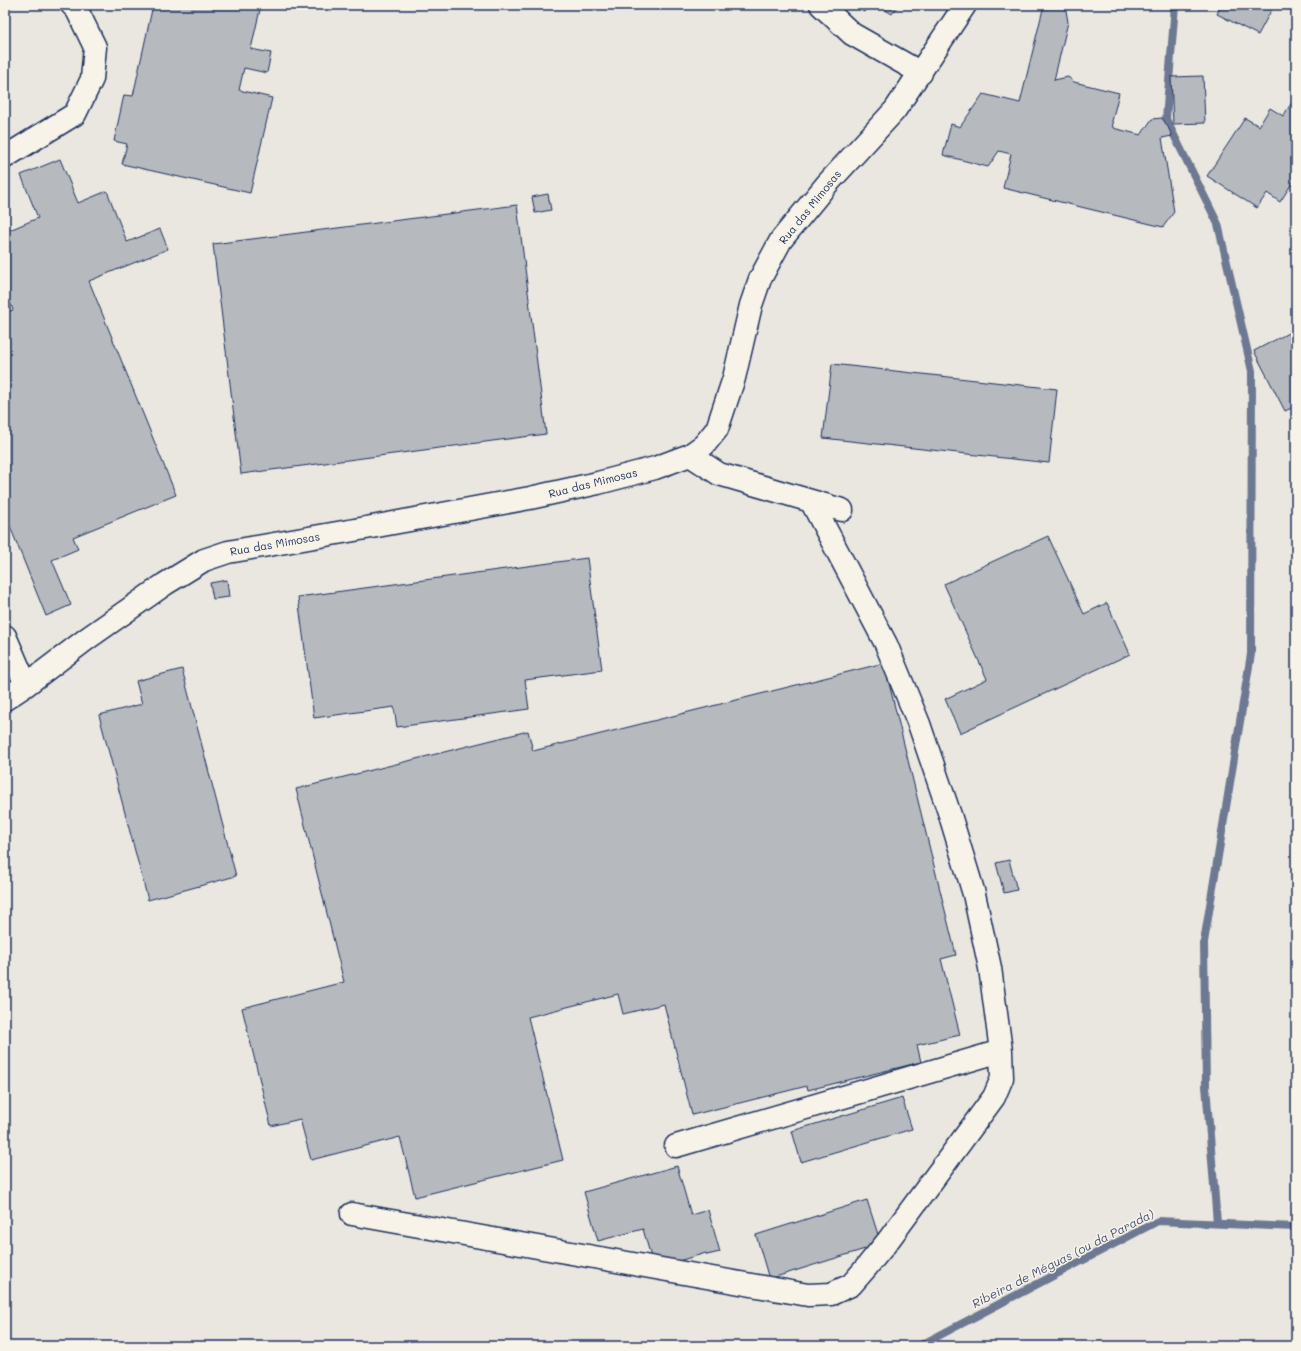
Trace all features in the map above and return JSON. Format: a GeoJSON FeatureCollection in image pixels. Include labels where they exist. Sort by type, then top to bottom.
{"type":"FeatureCollection","features":[{"type":"Feature","properties":{"kind":"street"},"geometry":{"type":"LineString","coordinates":[[5,158],[75,114],[92,79],[95,47],[77,10],[72,5]]}},
{"type":"Feature","properties":{"kind":"street"},"geometry":{"type":"LineString","coordinates":[[821,5],[852,34],[921,73]]}},
{"type":"Feature","properties":{"kind":"street","name":"Rua das Mimosas"},"geometry":{"type":"LineString","coordinates":[[5,699],[88,638],[166,584],[204,560],[228,552],[530,498],[598,483],[655,468],[690,454],[704,445],[718,430],[734,378],[751,305],[760,279],[781,240],[827,184],[895,110],[965,5]]}},
{"type":"Feature","properties":{"kind":"street"},"geometry":{"type":"LineString","coordinates":[[690,454],[719,474],[842,510]]}},
{"type":"Feature","properties":{"kind":"street"},"geometry":{"type":"LineString","coordinates":[[352,1214],[808,1295],[831,1294],[850,1284],[865,1269],[887,1242],[994,1097],[1002,1078],[1001,1051],[990,968],[974,894],[950,815],[919,724],[886,644],[811,501]]}},
{"type":"Feature","properties":{"kind":"street"},"geometry":{"type":"LineString","coordinates":[[5,636],[26,685]]}},
{"type":"Feature","properties":{"kind":"street"},"geometry":{"type":"LineString","coordinates":[[676,1146],[1001,1051]]}},
{"type":"Feature","properties":{"kind":"path"},"geometry":{"type":"LineString","coordinates":[[1296,13],[1294,18],[1294,41],[1296,42]]}},
{"type":"Feature","properties":{"kind":"building"},"geometry":{"type":"Polygon","coordinates":[[[153,5],[261,5],[251,49],[271,53],[267,73],[244,68],[239,90],[272,98],[250,193],[122,164],[127,144],[114,141],[124,95],[133,96],[153,5]]]}},
{"type":"Feature","properties":{"kind":"building"},"geometry":{"type":"Polygon","coordinates":[[[852,5],[869,5],[864,12],[852,5]]]}},
{"type":"Feature","properties":{"kind":"building"},"geometry":{"type":"Polygon","coordinates":[[[877,5],[898,5],[892,14],[877,5]]]}},
{"type":"Feature","properties":{"kind":"building"},"geometry":{"type":"Polygon","coordinates":[[[1065,5],[1068,22],[1054,80],[1068,77],[1074,82],[1119,93],[1112,121],[1113,128],[1141,135],[1152,119],[1162,118],[1172,136],[1162,138],[1174,212],[1163,227],[1003,188],[1011,154],[999,151],[988,167],[943,155],[951,124],[960,127],[983,94],[1020,103],[1043,9],[1065,5]]]}},
{"type":"Feature","properties":{"kind":"building"},"geometry":{"type":"Polygon","coordinates":[[[1221,5],[1274,5],[1258,35],[1217,14],[1221,5]]]}},
{"type":"Feature","properties":{"kind":"building"},"geometry":{"type":"Polygon","coordinates":[[[1203,76],[1205,123],[1173,124],[1171,77],[1203,76]]]}},
{"type":"Feature","properties":{"kind":"building"},"geometry":{"type":"Polygon","coordinates":[[[1295,98],[1296,177],[1280,202],[1267,193],[1257,208],[1207,176],[1245,118],[1259,126],[1270,108],[1283,116],[1295,98]]]}},
{"type":"Feature","properties":{"kind":"building"},"geometry":{"type":"Polygon","coordinates":[[[60,159],[78,203],[107,191],[127,242],[160,229],[168,249],[89,281],[176,495],[73,537],[78,549],[52,560],[71,605],[46,616],[5,514],[5,313],[13,310],[5,290],[5,232],[38,218],[21,175],[60,159]]]}},
{"type":"Feature","properties":{"kind":"building"},"geometry":{"type":"Polygon","coordinates":[[[548,194],[551,210],[535,213],[532,197],[548,194]]]}},
{"type":"Feature","properties":{"kind":"building"},"geometry":{"type":"Polygon","coordinates":[[[517,205],[546,434],[241,474],[213,244],[517,205]]]}},
{"type":"Feature","properties":{"kind":"building"},"geometry":{"type":"Polygon","coordinates":[[[1296,329],[1296,406],[1285,411],[1254,351],[1296,329]]]}},
{"type":"Feature","properties":{"kind":"building"},"geometry":{"type":"Polygon","coordinates":[[[832,364],[1057,389],[1049,463],[823,438],[832,364]]]}},
{"type":"Feature","properties":{"kind":"building"},"geometry":{"type":"Polygon","coordinates":[[[1048,536],[1084,614],[1107,603],[1130,654],[960,733],[945,699],[987,679],[944,584],[1048,536]]]}},
{"type":"Feature","properties":{"kind":"building"},"geometry":{"type":"Polygon","coordinates":[[[587,558],[602,670],[525,680],[529,709],[397,727],[394,707],[314,718],[298,597],[587,558]]]}},
{"type":"Feature","properties":{"kind":"building"},"geometry":{"type":"Polygon","coordinates":[[[227,580],[229,597],[213,599],[210,583],[227,580]]]}},
{"type":"Feature","properties":{"kind":"building"},"geometry":{"type":"Polygon","coordinates":[[[884,663],[956,955],[941,959],[960,1035],[917,1045],[921,1062],[808,1090],[807,1086],[692,1115],[664,1004],[623,1014],[618,994],[528,1017],[563,1160],[415,1197],[400,1137],[311,1160],[300,1119],[271,1126],[242,1008],[344,982],[296,789],[528,731],[533,751],[884,663]]]}},
{"type":"Feature","properties":{"kind":"building"},"geometry":{"type":"Polygon","coordinates":[[[182,669],[236,876],[148,900],[99,715],[142,704],[136,681],[182,669]]]}},
{"type":"Feature","properties":{"kind":"building"},"geometry":{"type":"Polygon","coordinates":[[[1009,860],[1017,890],[1004,893],[996,863],[1009,860]]]}},
{"type":"Feature","properties":{"kind":"building"},"geometry":{"type":"Polygon","coordinates":[[[902,1098],[912,1129],[801,1162],[792,1131],[902,1098]]]}},
{"type":"Feature","properties":{"kind":"building"},"geometry":{"type":"Polygon","coordinates":[[[677,1166],[691,1215],[708,1210],[720,1252],[707,1255],[706,1253],[654,1268],[643,1229],[598,1241],[584,1192],[677,1166]]]}},
{"type":"Feature","properties":{"kind":"building"},"geometry":{"type":"Polygon","coordinates":[[[867,1200],[881,1244],[769,1279],[756,1235],[867,1200]]]}},
{"type":"Feature","properties":{"kind":"waterway"},"geometry":{"type":"LineString","coordinates":[[1175,5],[1166,119],[1218,224],[1252,371],[1251,654],[1204,942],[1206,1086],[1217,1223]]}},
{"type":"Feature","properties":{"kind":"waterway","name":"Ribeira de Méguas (ou da Parada)"},"geometry":{"type":"LineString","coordinates":[[919,1346],[1158,1221],[1296,1227]]}}]}
